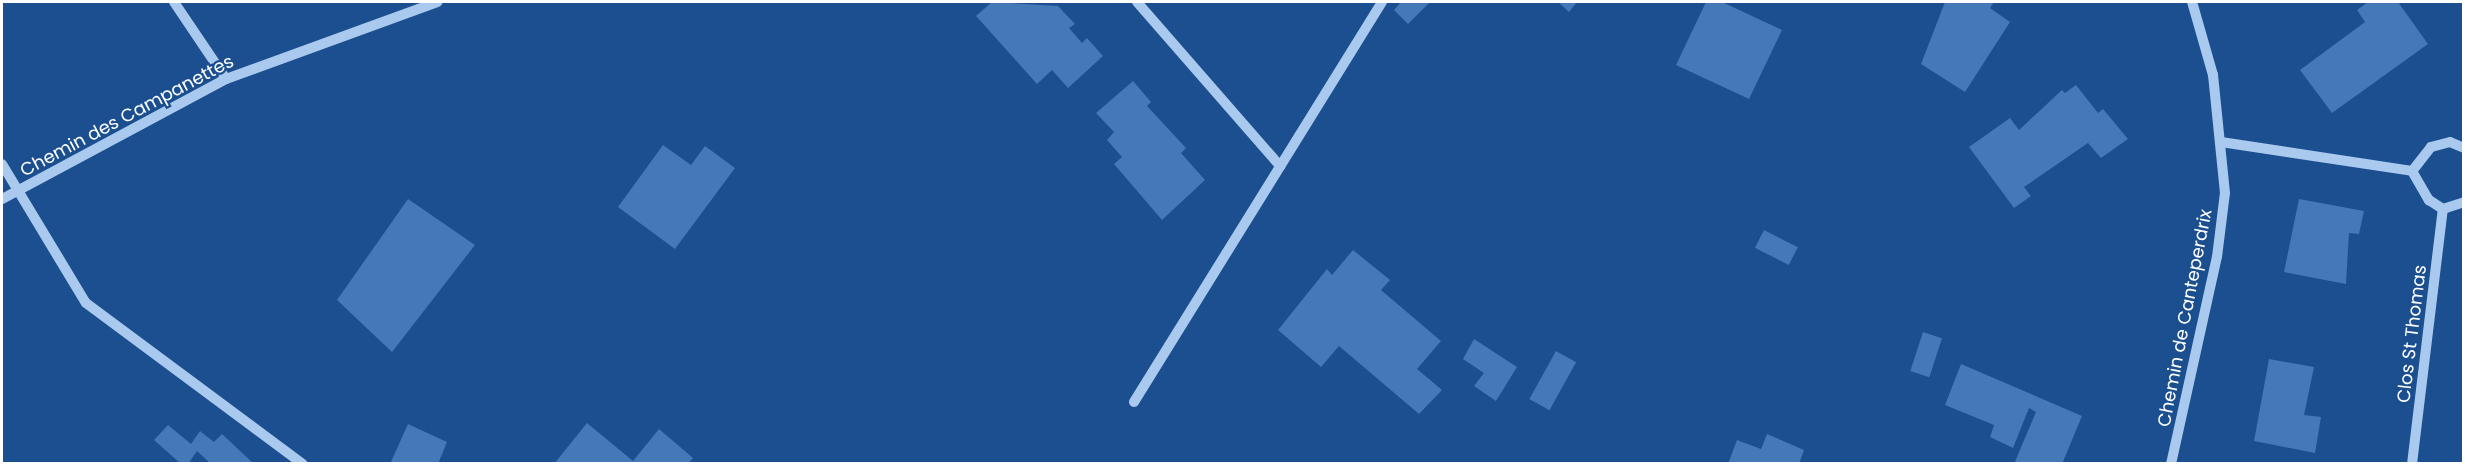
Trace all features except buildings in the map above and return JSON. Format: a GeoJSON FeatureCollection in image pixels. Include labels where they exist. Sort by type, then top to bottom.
{"type":"FeatureCollection","features":[{"type":"Feature","properties":{"kind":"street"},"geometry":{"type":"LineString","coordinates":[[174,2],[226,79]]}},
{"type":"Feature","properties":{"kind":"street","name":"Chemin des Campanettes"},"geometry":{"type":"LineString","coordinates":[[2,199],[226,79],[437,2]]}},
{"type":"Feature","properties":{"kind":"street"},"geometry":{"type":"LineString","coordinates":[[1137,2],[1280,166]]}},
{"type":"Feature","properties":{"kind":"street"},"geometry":{"type":"LineString","coordinates":[[1134,402],[1382,2]]}},
{"type":"Feature","properties":{"kind":"street","name":"Chemin de Canteperdrix"},"geometry":{"type":"LineString","coordinates":[[2171,464],[2217,257],[2225,194],[2213,75],[2192,2]]}},
{"type":"Feature","properties":{"kind":"street"},"geometry":{"type":"LineString","coordinates":[[2221,142],[2412,171]]}},
{"type":"Feature","properties":{"kind":"street"},"geometry":{"type":"LineString","coordinates":[[2412,171],[2431,147],[2450,142],[2463,148]]}},
{"type":"Feature","properties":{"kind":"street"},"geometry":{"type":"LineString","coordinates":[[2,164],[86,303],[287,458],[303,464]]}},
{"type":"Feature","properties":{"kind":"street"},"geometry":{"type":"LineString","coordinates":[[2412,171],[2429,200],[2443,209],[2463,202]]}},
{"type":"Feature","properties":{"kind":"street","name":"Clos St Thomas"},"geometry":{"type":"LineString","coordinates":[[2412,464],[2443,209]]}}]}
